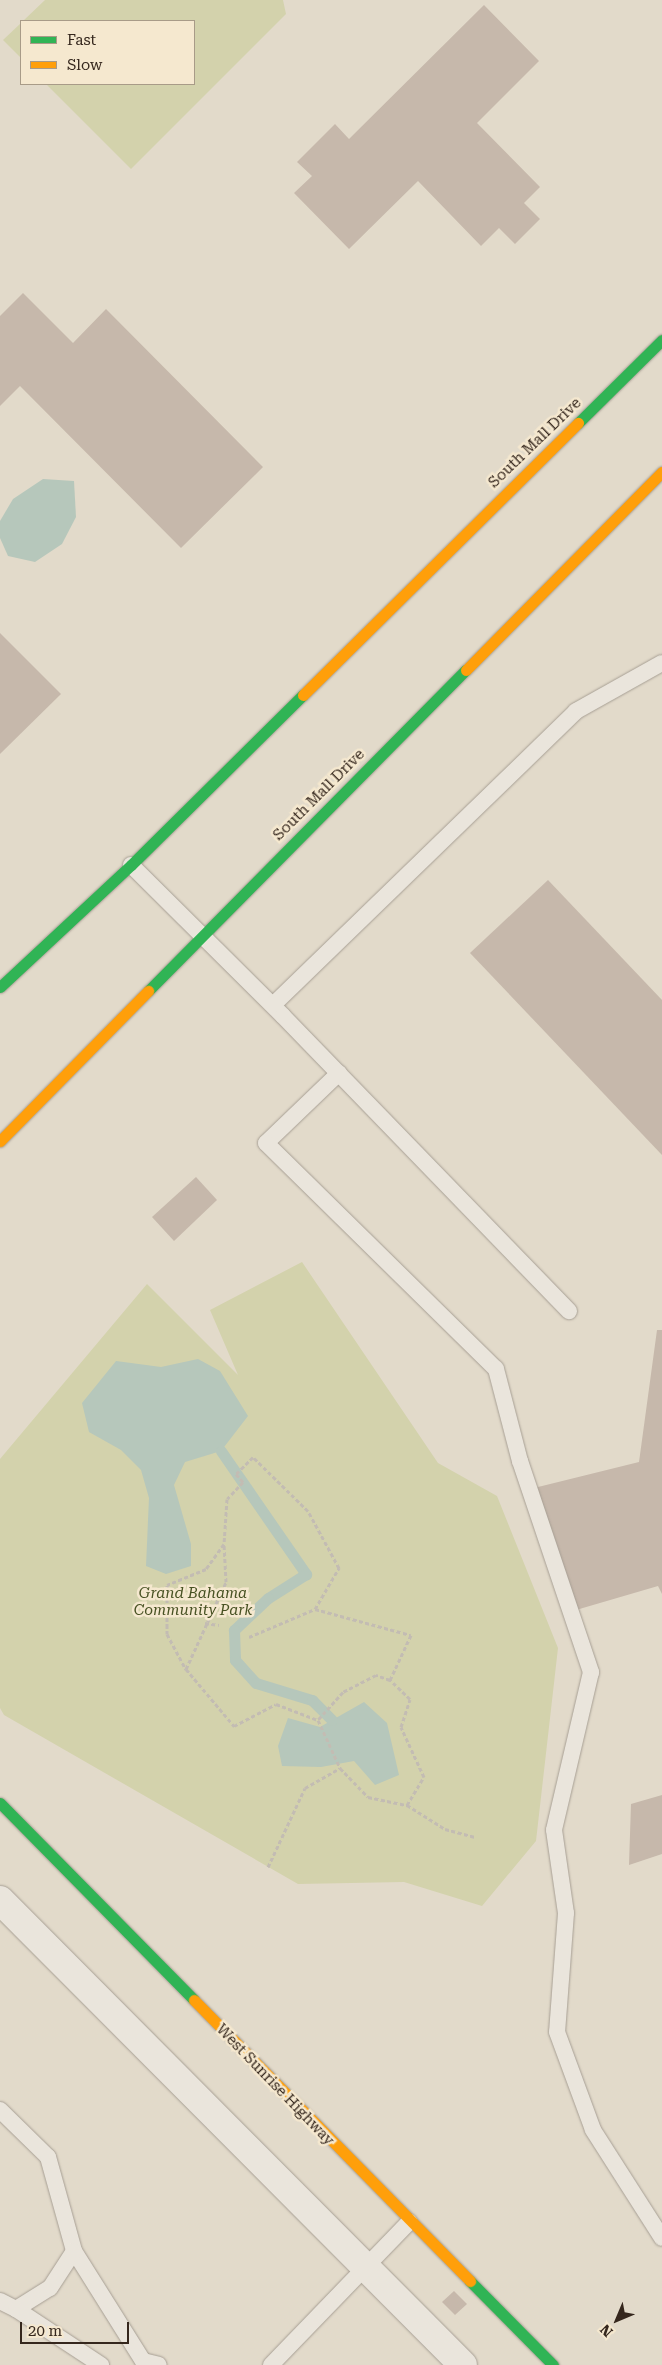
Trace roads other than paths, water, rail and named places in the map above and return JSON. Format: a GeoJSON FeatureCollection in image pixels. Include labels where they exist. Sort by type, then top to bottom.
{"type":"FeatureCollection","features":[{"type":"Feature","properties":{"kind":"street","name":"South Mall Drive"},"geometry":{"type":"LineString","coordinates":[[0,987],[131,865],[662,340]]}},
{"type":"Feature","properties":{"kind":"street","name":"South Mall Drive"},"geometry":{"type":"LineString","coordinates":[[0,1141],[201,935],[662,472]]}},
{"type":"Feature","properties":{"kind":"street","name":"West Sunrise Highway"},"geometry":{"type":"LineString","coordinates":[[0,1803],[409,2222],[553,2365]]}},
{"type":"Feature","properties":{"kind":"street"},"geometry":{"type":"LineString","coordinates":[[0,1900],[463,2365]]}},
{"type":"Feature","properties":{"kind":"lane"},"geometry":{"type":"LineString","coordinates":[[273,1005],[576,710],[662,663]]}},
{"type":"Feature","properties":{"kind":"lane"},"geometry":{"type":"LineString","coordinates":[[131,865],[273,1005],[569,1311]]}},
{"type":"Feature","properties":{"kind":"lane"},"geometry":{"type":"LineString","coordinates":[[339,1073],[266,1143],[496,1369],[520,1461],[591,1672],[554,1830],[566,1913],[557,2032],[593,2130],[662,2238]]}},
{"type":"Feature","properties":{"kind":"lane"},"geometry":{"type":"LineString","coordinates":[[0,2110],[48,2157],[74,2251],[143,2361],[159,2365]]}},
{"type":"Feature","properties":{"kind":"lane"},"geometry":{"type":"LineString","coordinates":[[271,2365],[409,2222]]}},
{"type":"Feature","properties":{"kind":"lane"},"geometry":{"type":"LineString","coordinates":[[16,2309],[50,2288],[74,2251]]}},
{"type":"Feature","properties":{"kind":"lane"},"geometry":{"type":"LineString","coordinates":[[0,2301],[16,2309],[101,2365]]}},
{"type":"Feature","properties":{"kind":"waterway"},"geometry":{"type":"LineString","coordinates":[[221,1451],[306,1574],[268,1598],[234,1630],[235,1660],[256,1683],[312,1700],[332,1720]]}},
{"type":"Feature","properties":{"kind":"park label","name":"Grand Bahama Community Park"},"geometry":{"type":"Point","coordinates":[193,1602]}}]}
